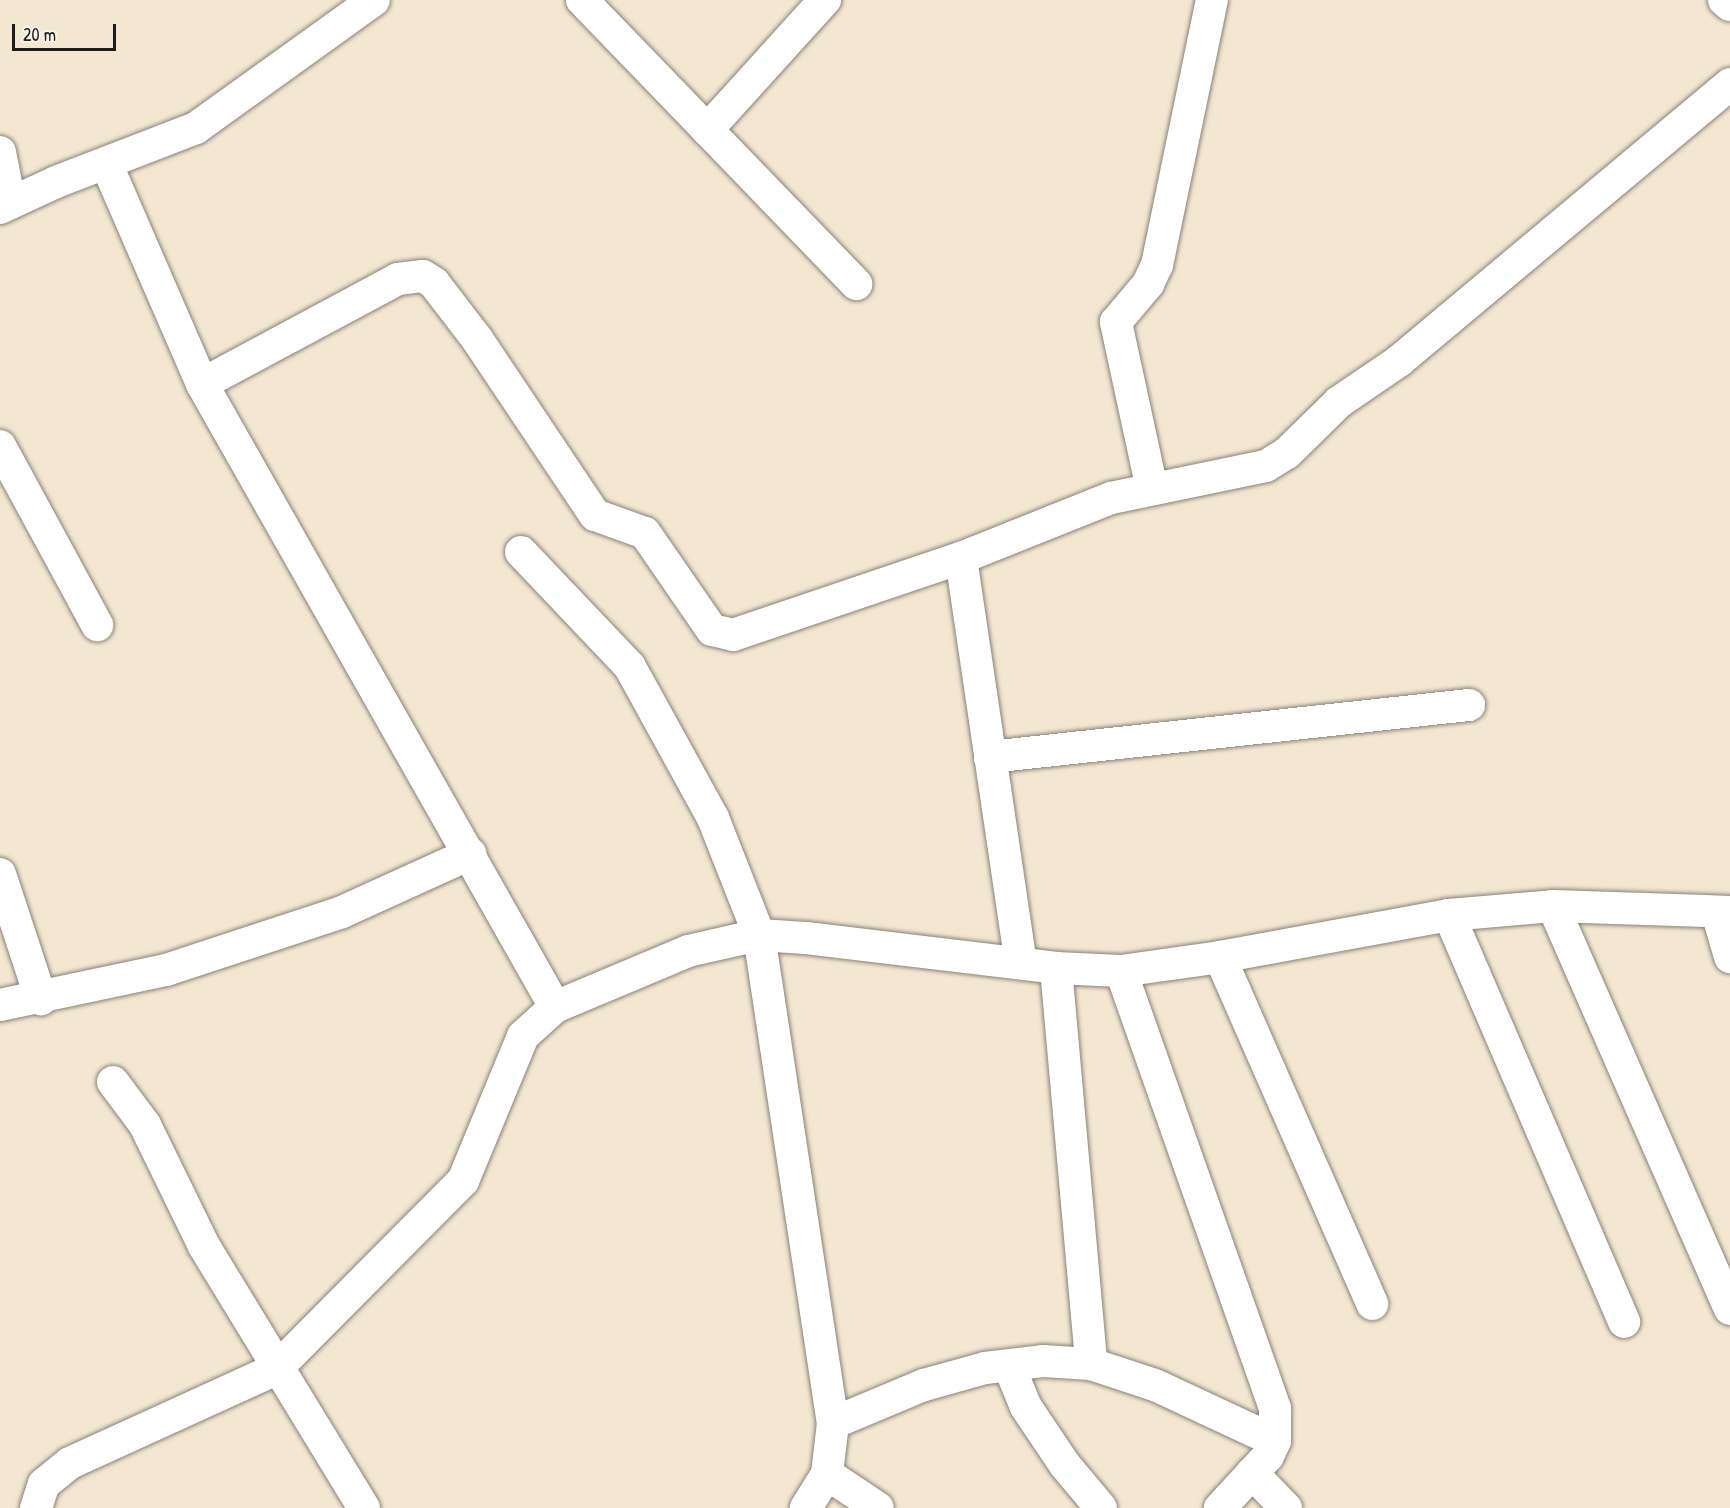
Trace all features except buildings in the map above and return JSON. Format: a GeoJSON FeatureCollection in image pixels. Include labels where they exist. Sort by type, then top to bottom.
{"type":"FeatureCollection","features":[{"type":"Feature","properties":{"kind":"street"},"geometry":{"type":"LineString","coordinates":[[0,152],[5,206],[196,128],[374,0]]}},
{"type":"Feature","properties":{"kind":"street"},"geometry":{"type":"LineString","coordinates":[[582,0],[856,284]]}},
{"type":"Feature","properties":{"kind":"street"},"geometry":{"type":"LineString","coordinates":[[707,130],[825,0]]}},
{"type":"Feature","properties":{"kind":"street"},"geometry":{"type":"LineString","coordinates":[[1152,489],[1115,333],[1116,322],[1148,284],[1157,265],[1212,0]]}},
{"type":"Feature","properties":{"kind":"street"},"geometry":{"type":"LineString","coordinates":[[1724,0],[1730,4]]}},
{"type":"Feature","properties":{"kind":"street"},"geometry":{"type":"LineString","coordinates":[[202,384],[398,279],[423,276],[434,283],[477,339],[595,515],[645,533],[712,630],[733,635],[961,558],[1111,498],[1243,473],[1266,466],[1287,453],[1339,402],[1399,361],[1730,84]]}},
{"type":"Feature","properties":{"kind":"street"},"geometry":{"type":"LineString","coordinates":[[106,163],[202,384],[555,1007]]}},
{"type":"Feature","properties":{"kind":"street"},"geometry":{"type":"LineString","coordinates":[[0,446],[97,625]]}},
{"type":"Feature","properties":{"kind":"street"},"geometry":{"type":"LineString","coordinates":[[520,552],[630,667],[713,818],[759,935],[833,1423],[827,1474],[806,1508]]}},
{"type":"Feature","properties":{"kind":"street"},"geometry":{"type":"LineString","coordinates":[[961,558],[1020,962]]}},
{"type":"Feature","properties":{"kind":"street"},"geometry":{"type":"LineString","coordinates":[[990,757],[1469,705]]}},
{"type":"Feature","properties":{"kind":"street"},"geometry":{"type":"LineString","coordinates":[[0,1005],[41,999],[166,970],[342,912],[470,854]]}},
{"type":"Feature","properties":{"kind":"street"},"geometry":{"type":"LineString","coordinates":[[0,874],[41,999]]}},
{"type":"Feature","properties":{"kind":"street"},"geometry":{"type":"LineString","coordinates":[[1553,906],[1730,1309]]}},
{"type":"Feature","properties":{"kind":"street"},"geometry":{"type":"LineString","coordinates":[[36,1508],[44,1484],[70,1463],[276,1369],[463,1181],[524,1036],[555,1007],[688,951],[759,935],[1020,962],[1056,969],[1121,971],[1220,957],[1449,915],[1553,906],[1724,912],[1730,957]]}},
{"type":"Feature","properties":{"kind":"street"},"geometry":{"type":"LineString","coordinates":[[1449,915],[1624,1322]]}},
{"type":"Feature","properties":{"kind":"street"},"geometry":{"type":"LineString","coordinates":[[1220,957],[1372,1304]]}},
{"type":"Feature","properties":{"kind":"street"},"geometry":{"type":"LineString","coordinates":[[1056,969],[1091,1364]]}},
{"type":"Feature","properties":{"kind":"street"},"geometry":{"type":"LineString","coordinates":[[1121,971],[1275,1409],[1275,1441],[1268,1456],[1221,1508]]}},
{"type":"Feature","properties":{"kind":"street"},"geometry":{"type":"LineString","coordinates":[[113,1082],[145,1125],[204,1246],[276,1369],[364,1508]]}},
{"type":"Feature","properties":{"kind":"street"},"geometry":{"type":"LineString","coordinates":[[833,1423],[924,1385],[985,1368],[1043,1361],[1091,1364],[1155,1384],[1275,1441]]}},
{"type":"Feature","properties":{"kind":"street"},"geometry":{"type":"LineString","coordinates":[[1009,1366],[1026,1407],[1065,1464],[1101,1508]]}},
{"type":"Feature","properties":{"kind":"street"},"geometry":{"type":"LineString","coordinates":[[1252,1473],[1286,1508]]}},
{"type":"Feature","properties":{"kind":"street"},"geometry":{"type":"LineString","coordinates":[[827,1474],[878,1508]]}}]}
